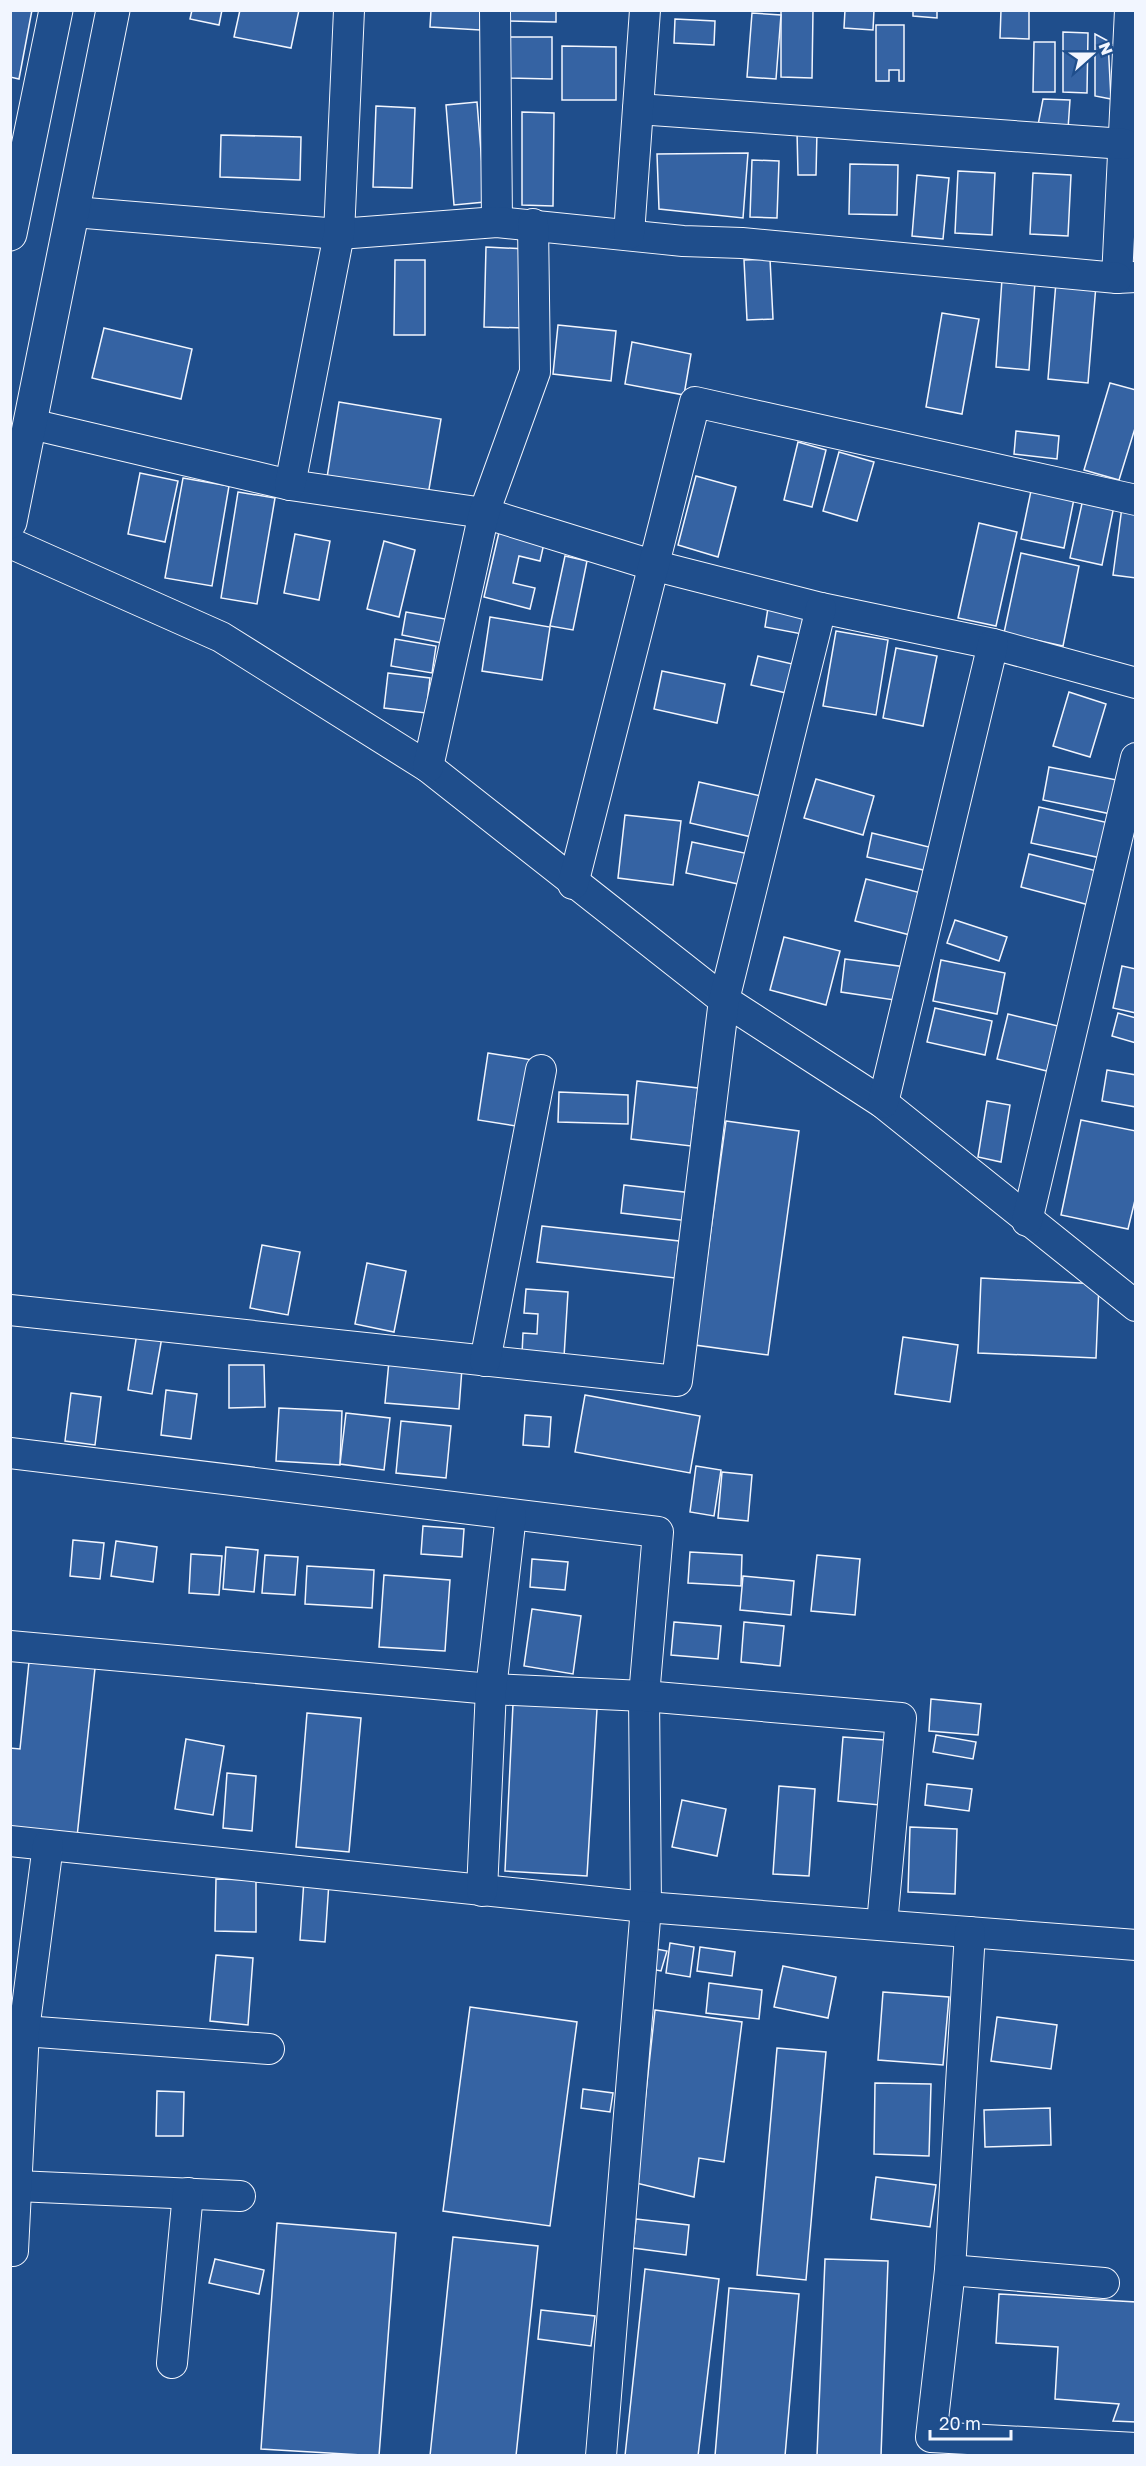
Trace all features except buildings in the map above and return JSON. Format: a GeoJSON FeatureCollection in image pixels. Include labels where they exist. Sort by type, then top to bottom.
{"type":"FeatureCollection","features":[{"type":"Feature","properties":{"kind":"highway"},"geometry":{"type":"LineString","coordinates":[[10,234],[20,132],[56,10]]}},
{"type":"Feature","properties":{"kind":"highway"},"geometry":{"type":"LineString","coordinates":[[10,522],[113,10]]}},
{"type":"Feature","properties":{"kind":"street"},"geometry":{"type":"LineString","coordinates":[[290,485],[339,234],[349,10]]}},
{"type":"Feature","properties":{"kind":"street"},"geometry":{"type":"LineString","coordinates":[[495,10],[497,222]]}},
{"type":"Feature","properties":{"kind":"street"},"geometry":{"type":"LineString","coordinates":[[629,234],[645,10]]}},
{"type":"Feature","properties":{"kind":"street"},"geometry":{"type":"LineString","coordinates":[[74,212],[339,234],[497,222],[533,224],[1126,278],[1124,144],[1130,10]]}},
{"type":"Feature","properties":{"kind":"street"},"geometry":{"type":"LineString","coordinates":[[638,109],[1124,144]]}},
{"type":"Feature","properties":{"kind":"street"},"geometry":{"type":"LineString","coordinates":[[428,767],[484,513],[535,372],[533,224]]}},
{"type":"Feature","properties":{"kind":"street"},"geometry":{"type":"LineString","coordinates":[[573,884],[695,402],[1136,500]]}},
{"type":"Feature","properties":{"kind":"street"},"geometry":{"type":"LineString","coordinates":[[31,424],[290,485],[484,513],[652,565],[821,608],[993,644],[1136,683]]}},
{"type":"Feature","properties":{"kind":"street"},"geometry":{"type":"LineString","coordinates":[[10,543],[220,637],[428,767],[573,884],[724,1000],[883,1103],[1027,1221],[1136,1306]]}},
{"type":"Feature","properties":{"kind":"street"},"geometry":{"type":"LineString","coordinates":[[10,1310],[677,1381],[724,1000],[821,608]]}},
{"type":"Feature","properties":{"kind":"street"},"geometry":{"type":"LineString","coordinates":[[883,1103],[993,644]]}},
{"type":"Feature","properties":{"kind":"street"},"geometry":{"type":"LineString","coordinates":[[1027,1221],[1136,758]]}},
{"type":"Feature","properties":{"kind":"street"},"geometry":{"type":"LineString","coordinates":[[485,1361],[541,1070]]}},
{"type":"Feature","properties":{"kind":"street"},"geometry":{"type":"LineString","coordinates":[[10,1454],[658,1532],[644,1696],[646,1906],[601,2456]]}},
{"type":"Feature","properties":{"kind":"street"},"geometry":{"type":"LineString","coordinates":[[482,1891],[491,1689],[511,1515]]}},
{"type":"Feature","properties":{"kind":"street"},"geometry":{"type":"LineString","coordinates":[[10,1646],[491,1689],[644,1696],[901,1718],[882,1924]]}},
{"type":"Feature","properties":{"kind":"street"},"geometry":{"type":"LineString","coordinates":[[10,1841],[482,1891],[1136,1945]]}},
{"type":"Feature","properties":{"kind":"street"},"geometry":{"type":"LineString","coordinates":[[13,2251],[17,2186],[17,2030],[48,1845]]}},
{"type":"Feature","properties":{"kind":"street"},"geometry":{"type":"LineString","coordinates":[[970,1932],[950,2270],[931,2446],[1136,2448]]}},
{"type":"Feature","properties":{"kind":"street"},"geometry":{"type":"LineString","coordinates":[[17,2030],[268,2049]]}},
{"type":"Feature","properties":{"kind":"street"},"geometry":{"type":"LineString","coordinates":[[17,2186],[240,2196]]}},
{"type":"Feature","properties":{"kind":"street"},"geometry":{"type":"LineString","coordinates":[[172,2363],[188,2193]]}},
{"type":"Feature","properties":{"kind":"street"},"geometry":{"type":"LineString","coordinates":[[950,2270],[1104,2283]]}}]}
